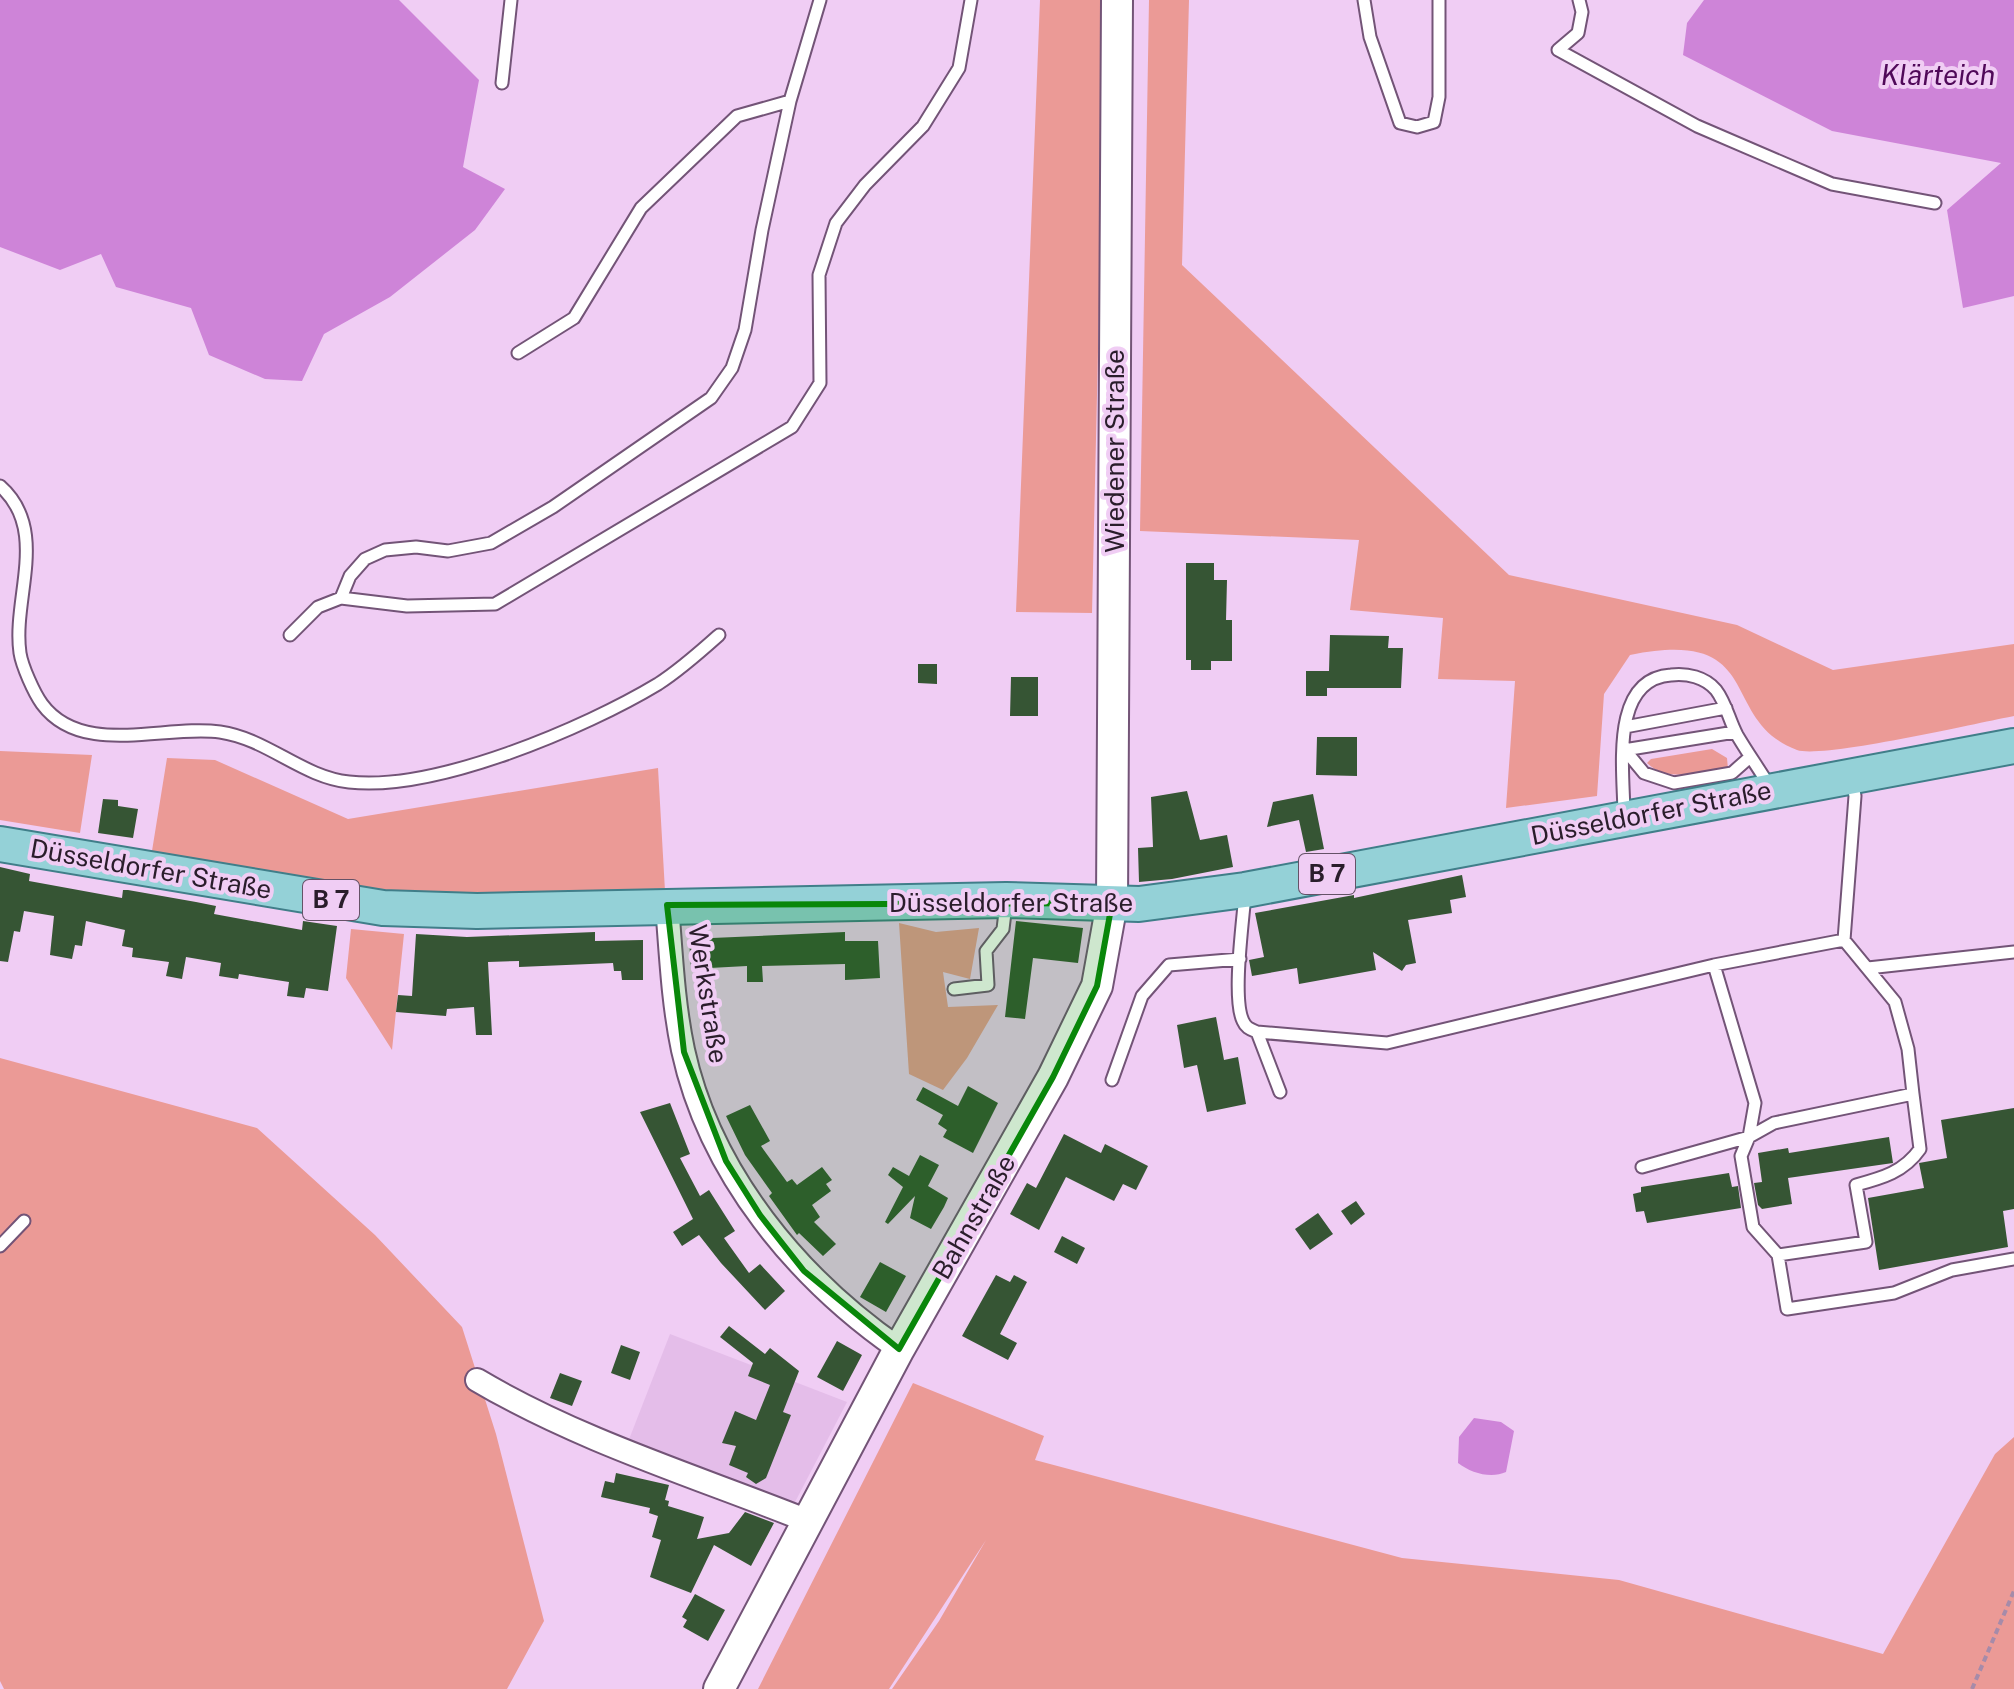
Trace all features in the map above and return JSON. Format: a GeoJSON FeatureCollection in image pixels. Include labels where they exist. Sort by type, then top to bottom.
{"type":"FeatureCollection","features":[{"type":"Feature","properties":{"kind":"main road","name":"Wiedener Straße"},"geometry":{"type":"LineString","coordinates":[[1112,903],[1117,0]]}},
{"type":"Feature","properties":{"kind":"main road","name":"Düsseldorfer Straße"},"geometry":{"type":"LineString","coordinates":[[0,844],[383,908],[477,911],[1006,900],[1176,902],[2014,746]]}},
{"type":"Feature","properties":{"kind":"main road","name":"Bahnstraße"},"geometry":{"type":"LineString","coordinates":[[719,1689],[899,1349],[1060,1064],[1097,986],[1112,903]]}},
{"type":"Feature","properties":{"kind":"street","name":"Werkstraße"},"geometry":{"type":"LineString","coordinates":[[667,905],[675,1000],[684,1052],[698,1098],[726,1161],[760,1215],[804,1271],[862,1323],[899,1349]]}},
{"type":"Feature","properties":{"kind":"street"},"geometry":{"type":"LineString","coordinates":[[477,1380],[564,1425],[808,1521]]}},
{"type":"Feature","properties":{"kind":"lane"},"geometry":{"type":"LineString","coordinates":[[502,83],[511,0]]}},
{"type":"Feature","properties":{"kind":"lane"},"geometry":{"type":"LineString","coordinates":[[341,598],[350,576],[365,559],[385,550],[416,547],[448,551],[491,543],[553,507],[711,398],[732,368],[745,330],[790,101],[820,0]]}},
{"type":"Feature","properties":{"kind":"lane"},"geometry":{"type":"LineString","coordinates":[[290,635],[318,607],[341,598],[407,606],[495,604],[792,427],[820,383],[819,275],[836,223],[865,185],[923,126],[959,68],[971,0]]}},
{"type":"Feature","properties":{"kind":"lane"},"geometry":{"type":"LineString","coordinates":[[1364,0],[1370,37],[1400,123],[1417,127],[1434,122],[1439,97],[1439,0]]}},
{"type":"Feature","properties":{"kind":"lane"},"geometry":{"type":"LineString","coordinates":[[1579,0],[1582,12],[1578,33],[1558,50],[1697,126],[1832,184],[1935,203]]}},
{"type":"Feature","properties":{"kind":"lane"},"geometry":{"type":"LineString","coordinates":[[518,353],[574,318],[641,208],[737,116],[790,101]]}},
{"type":"Feature","properties":{"kind":"lane"},"geometry":{"type":"LineString","coordinates":[[0,486],[12,497],[27,537],[20,654],[42,704],[79,731],[131,736],[220,732],[265,746],[311,773],[349,782],[397,782],[456,772],[595,717],[658,684],[719,635]]}},
{"type":"Feature","properties":{"kind":"lane"},"geometry":{"type":"LineString","coordinates":[[1624,819],[1626,712],[1634,695],[1648,682],[1664,675],[1684,674],[1703,680],[1716,690],[1735,732],[1772,791]]}},
{"type":"Feature","properties":{"kind":"lane"},"geometry":{"type":"LineString","coordinates":[[1625,727],[1726,708]]}},
{"type":"Feature","properties":{"kind":"lane"},"geometry":{"type":"LineString","coordinates":[[1624,750],[1735,732]]}},
{"type":"Feature","properties":{"kind":"lane"},"geometry":{"type":"LineString","coordinates":[[1624,750],[1644,773],[1674,783],[1732,773],[1750,757]]}},
{"type":"Feature","properties":{"kind":"lane"},"geometry":{"type":"LineString","coordinates":[[1778,1255],[1866,1242],[1856,1185],[1888,1176],[1911,1162],[1920,1149],[1908,1049],[1895,1002],[1844,940],[1855,796],[1851,775]]}},
{"type":"Feature","properties":{"kind":"lane"},"geometry":{"type":"LineString","coordinates":[[1245,890],[1240,1017],[1246,1027],[1257,1032],[1387,1043],[1714,965],[1844,940]]}},
{"type":"Feature","properties":{"kind":"lane"},"geometry":{"type":"LineString","coordinates":[[954,989],[988,985],[986,951],[1003,929],[1006,900]]}},
{"type":"Feature","properties":{"kind":"lane"},"geometry":{"type":"LineString","coordinates":[[1868,968],[2014,952]]}},
{"type":"Feature","properties":{"kind":"lane"},"geometry":{"type":"LineString","coordinates":[[1112,1080],[1142,996],[1169,965],[1240,959]]}},
{"type":"Feature","properties":{"kind":"lane"},"geometry":{"type":"LineString","coordinates":[[1714,965],[1755,1103],[1749,1137],[1741,1156],[1753,1227],[1778,1255],[1787,1309],[1894,1293],[1952,1270],[2014,1259]]}},
{"type":"Feature","properties":{"kind":"lane"},"geometry":{"type":"LineString","coordinates":[[1257,1032],[1280,1092]]}},
{"type":"Feature","properties":{"kind":"lane"},"geometry":{"type":"LineString","coordinates":[[1642,1167],[1749,1137],[1774,1123],[1913,1094]]}},
{"type":"Feature","properties":{"kind":"lane"},"geometry":{"type":"LineString","coordinates":[[0,1246],[24,1221]]}},
{"type":"Feature","properties":{"kind":"path"},"geometry":{"type":"LineString","coordinates":[[1972,1689],[2014,1591]]}},
{"type":"Feature","properties":{"kind":"highlighted area"},"geometry":{"type":"Polygon","coordinates":[[[1112,903],[1097,986],[1053,1077],[899,1349],[804,1271],[760,1215],[726,1161],[684,1052],[667,905],[1112,903]]]}},
{"type":"Feature","properties":{"kind":"shaded area"},"geometry":{"type":"Polygon","coordinates":[[[1040,0],[1100,0],[1100,264],[1092,613],[1016,612],[1040,0]]]}},
{"type":"Feature","properties":{"kind":"shaded area"},"geometry":{"type":"Polygon","coordinates":[[[1149,0],[1189,0],[1182,265],[1509,575],[1737,625],[1833,670],[2014,644],[2014,716],[1867,745],[1797,750],[1773,736],[1757,719],[1722,665],[1703,654],[1674,650],[1630,655],[1604,694],[1597,796],[1506,808],[1515,681],[1438,679],[1443,618],[1350,610],[1359,540],[1140,531],[1149,0]]]}},
{"type":"Feature","properties":{"kind":"shaded area"},"geometry":{"type":"Polygon","coordinates":[[[1712,749],[1727,758],[1728,769],[1675,774],[1665,773],[1647,763],[1651,759],[1712,749]]]}},
{"type":"Feature","properties":{"kind":"shaded area"},"geometry":{"type":"Polygon","coordinates":[[[0,751],[92,755],[80,833],[0,820],[0,751]]]}},
{"type":"Feature","properties":{"kind":"shaded area"},"geometry":{"type":"Polygon","coordinates":[[[167,758],[215,760],[348,819],[658,768],[665,891],[480,900],[338,885],[152,851],[167,758]]]}},
{"type":"Feature","properties":{"kind":"shaded area"},"geometry":{"type":"Polygon","coordinates":[[[899,923],[936,932],[979,928],[970,979],[943,972],[948,1007],[998,1005],[967,1058],[943,1090],[909,1074],[899,923]]]}},
{"type":"Feature","properties":{"kind":"shaded area"},"geometry":{"type":"Polygon","coordinates":[[[351,929],[404,934],[392,1050],[346,978],[351,929]]]}},
{"type":"Feature","properties":{"kind":"shaded area"},"geometry":{"type":"Polygon","coordinates":[[[0,1058],[257,1128],[375,1235],[462,1327],[496,1434],[544,1621],[507,1689],[4,1689],[0,1681],[0,1058]]]}},
{"type":"Feature","properties":{"kind":"shaded area"},"geometry":{"type":"Polygon","coordinates":[[[670,1334],[847,1402],[793,1506],[628,1442],[670,1334]]]}},
{"type":"Feature","properties":{"kind":"shaded area"},"geometry":{"type":"Polygon","coordinates":[[[913,1383],[1044,1436],[1035,1460],[1402,1558],[1619,1580],[1883,1654],[1995,1454],[2014,1437],[2014,1689],[892,1689],[939,1621],[986,1540],[889,1689],[758,1689],[913,1383]]]}},
{"type":"Feature","properties":{"kind":"water"},"geometry":{"type":"Polygon","coordinates":[[[0,0],[399,0],[479,80],[463,167],[505,189],[475,230],[390,297],[324,334],[302,381],[265,379],[209,355],[191,308],[116,287],[101,254],[60,270],[0,247],[0,0]]]}},
{"type":"Feature","properties":{"kind":"water","name":"Klärteich"},"geometry":{"type":"Polygon","coordinates":[[[1704,0],[2014,0],[2014,296],[1963,308],[1947,210],[2001,163],[1832,131],[1683,55],[1687,23],[1704,0]]]}},
{"type":"Feature","properties":{"kind":"water"},"geometry":{"type":"Polygon","coordinates":[[[1474,1418],[1501,1422],[1514,1431],[1506,1472],[1481,1474],[1458,1463],[1459,1437],[1474,1418]]]}},
{"type":"Feature","properties":{"kind":"building"},"geometry":{"type":"Polygon","coordinates":[[[1186,563],[1214,563],[1214,580],[1227,580],[1226,620],[1232,620],[1232,661],[1211,661],[1211,670],[1191,670],[1191,660],[1186,660],[1186,563]]]}},
{"type":"Feature","properties":{"kind":"building"},"geometry":{"type":"Polygon","coordinates":[[[1330,635],[1389,636],[1388,648],[1403,648],[1401,688],[1327,688],[1327,696],[1306,696],[1306,671],[1329,671],[1330,635]]]}},
{"type":"Feature","properties":{"kind":"building"},"geometry":{"type":"Polygon","coordinates":[[[918,664],[937,664],[937,684],[918,683],[918,664]]]}},
{"type":"Feature","properties":{"kind":"building"},"geometry":{"type":"Polygon","coordinates":[[[1011,677],[1038,677],[1038,716],[1010,716],[1011,677]]]}},
{"type":"Feature","properties":{"kind":"building"},"geometry":{"type":"Polygon","coordinates":[[[1317,737],[1357,737],[1357,776],[1316,775],[1317,737]]]}},
{"type":"Feature","properties":{"kind":"building"},"geometry":{"type":"Polygon","coordinates":[[[1187,791],[1200,840],[1227,835],[1233,867],[1139,882],[1138,848],[1153,847],[1151,797],[1187,791]]]}},
{"type":"Feature","properties":{"kind":"building"},"geometry":{"type":"Polygon","coordinates":[[[1313,794],[1324,849],[1306,852],[1299,820],[1267,827],[1273,802],[1313,794]]]}},
{"type":"Feature","properties":{"kind":"building"},"geometry":{"type":"Polygon","coordinates":[[[103,799],[118,800],[118,806],[138,809],[133,838],[98,833],[103,799]]]}},
{"type":"Feature","properties":{"kind":"building"},"geometry":{"type":"Polygon","coordinates":[[[0,867],[30,874],[29,881],[122,898],[123,890],[128,890],[196,902],[216,906],[214,914],[302,930],[303,921],[337,926],[328,991],[306,988],[304,998],[287,996],[289,982],[239,974],[238,979],[219,976],[221,963],[186,957],[182,979],[166,976],[169,962],[132,957],[133,948],[122,946],[125,930],[86,921],[82,946],[75,945],[72,959],[50,955],[54,916],[24,911],[20,932],[14,931],[8,962],[0,961],[0,867]]]}},
{"type":"Feature","properties":{"kind":"building"},"geometry":{"type":"Polygon","coordinates":[[[1462,875],[1466,897],[1450,900],[1452,913],[1408,920],[1416,963],[1406,965],[1402,971],[1373,952],[1376,970],[1299,984],[1297,968],[1252,976],[1249,960],[1264,957],[1255,913],[1354,895],[1354,898],[1462,875]]]}},
{"type":"Feature","properties":{"kind":"building"},"geometry":{"type":"Polygon","coordinates":[[[1016,921],[1083,928],[1078,963],[1033,958],[1025,1019],[1005,1017],[1016,921]]]}},
{"type":"Feature","properties":{"kind":"building"},"geometry":{"type":"Polygon","coordinates":[[[595,932],[595,941],[643,940],[643,980],[622,980],[621,971],[614,971],[613,963],[519,967],[519,961],[488,962],[492,1035],[476,1035],[474,1007],[447,1009],[446,1016],[396,1012],[398,995],[412,996],[416,934],[467,937],[595,932]]]}},
{"type":"Feature","properties":{"kind":"building"},"geometry":{"type":"Polygon","coordinates":[[[845,932],[845,941],[878,941],[880,978],[845,980],[845,964],[762,966],[763,982],[747,982],[747,966],[691,969],[689,939],[845,932]]]}},
{"type":"Feature","properties":{"kind":"building"},"geometry":{"type":"Polygon","coordinates":[[[1216,1017],[1224,1060],[1238,1057],[1246,1104],[1207,1112],[1197,1065],[1184,1068],[1177,1025],[1216,1017]]]}},
{"type":"Feature","properties":{"kind":"building"},"geometry":{"type":"Polygon","coordinates":[[[968,1086],[998,1103],[973,1153],[943,1137],[947,1130],[938,1124],[943,1115],[916,1100],[923,1087],[958,1106],[968,1086]]]}},
{"type":"Feature","properties":{"kind":"building"},"geometry":{"type":"Polygon","coordinates":[[[670,1103],[690,1154],[680,1158],[700,1196],[709,1190],[735,1231],[724,1238],[749,1273],[760,1264],[785,1291],[765,1310],[699,1235],[682,1246],[673,1232],[693,1219],[640,1112],[670,1103]]]}},
{"type":"Feature","properties":{"kind":"building"},"geometry":{"type":"Polygon","coordinates":[[[750,1105],[770,1141],[761,1146],[787,1182],[792,1179],[797,1185],[822,1167],[832,1180],[826,1184],[831,1191],[812,1205],[820,1217],[814,1222],[836,1244],[823,1256],[799,1233],[797,1235],[769,1196],[772,1193],[745,1155],[726,1116],[750,1105]]]}},
{"type":"Feature","properties":{"kind":"building"},"geometry":{"type":"Polygon","coordinates":[[[2014,1108],[2014,1209],[2003,1211],[2008,1247],[1879,1270],[1868,1198],[1924,1188],[1919,1163],[1947,1158],[1941,1120],[2014,1108]]]}},
{"type":"Feature","properties":{"kind":"building"},"geometry":{"type":"Polygon","coordinates":[[[1064,1134],[1101,1153],[1105,1144],[1148,1166],[1136,1190],[1123,1184],[1114,1201],[1066,1177],[1039,1230],[1010,1214],[1027,1183],[1036,1188],[1064,1134]]]}},
{"type":"Feature","properties":{"kind":"building"},"geometry":{"type":"Polygon","coordinates":[[[1889,1137],[1893,1163],[1788,1178],[1792,1204],[1762,1209],[1758,1205],[1754,1183],[1762,1182],[1758,1153],[1788,1148],[1789,1153],[1889,1137]]]}},
{"type":"Feature","properties":{"kind":"building"},"geometry":{"type":"Polygon","coordinates":[[[920,1155],[939,1165],[928,1186],[948,1198],[944,1207],[931,1229],[910,1218],[915,1196],[888,1224],[885,1222],[903,1187],[888,1175],[893,1167],[909,1176],[920,1155]]]}},
{"type":"Feature","properties":{"kind":"building"},"geometry":{"type":"Polygon","coordinates":[[[1729,1173],[1732,1187],[1738,1186],[1741,1208],[1647,1223],[1644,1211],[1636,1212],[1633,1194],[1641,1192],[1641,1187],[1729,1173]]]}},
{"type":"Feature","properties":{"kind":"building"},"geometry":{"type":"Polygon","coordinates":[[[1356,1201],[1365,1214],[1351,1225],[1341,1211],[1356,1201]]]}},
{"type":"Feature","properties":{"kind":"building"},"geometry":{"type":"Polygon","coordinates":[[[1318,1213],[1333,1234],[1310,1250],[1295,1229],[1318,1213]]]}},
{"type":"Feature","properties":{"kind":"building"},"geometry":{"type":"Polygon","coordinates":[[[1062,1236],[1085,1248],[1077,1264],[1054,1252],[1062,1236]]]}},
{"type":"Feature","properties":{"kind":"building"},"geometry":{"type":"Polygon","coordinates":[[[880,1262],[906,1276],[886,1312],[860,1297],[880,1262]]]}},
{"type":"Feature","properties":{"kind":"building"},"geometry":{"type":"Polygon","coordinates":[[[996,1275],[1010,1282],[1014,1275],[1027,1282],[1000,1334],[1017,1343],[1008,1360],[962,1336],[996,1275]]]}},
{"type":"Feature","properties":{"kind":"building"},"geometry":{"type":"Polygon","coordinates":[[[729,1326],[765,1354],[770,1348],[799,1371],[783,1412],[791,1415],[766,1478],[756,1484],[746,1477],[748,1473],[729,1465],[736,1446],[722,1443],[735,1411],[756,1420],[770,1385],[748,1376],[753,1363],[720,1337],[729,1326]]]}},
{"type":"Feature","properties":{"kind":"building"},"geometry":{"type":"Polygon","coordinates":[[[837,1341],[862,1355],[843,1391],[817,1377],[837,1341]]]}},
{"type":"Feature","properties":{"kind":"building"},"geometry":{"type":"Polygon","coordinates":[[[621,1345],[640,1352],[630,1380],[611,1373],[621,1345]]]}},
{"type":"Feature","properties":{"kind":"building"},"geometry":{"type":"Polygon","coordinates":[[[560,1373],[582,1381],[572,1406],[550,1398],[560,1373]]]}},
{"type":"Feature","properties":{"kind":"building"},"geometry":{"type":"Polygon","coordinates":[[[616,1473],[669,1485],[665,1500],[669,1501],[668,1506],[704,1517],[697,1539],[729,1533],[745,1512],[774,1523],[751,1566],[714,1545],[691,1593],[650,1577],[661,1540],[652,1537],[658,1516],[649,1513],[650,1508],[601,1497],[605,1481],[614,1483],[616,1473]]]}},
{"type":"Feature","properties":{"kind":"building"},"geometry":{"type":"Polygon","coordinates":[[[695,1594],[725,1610],[708,1641],[683,1627],[687,1620],[682,1617],[695,1594]]]}}]}
